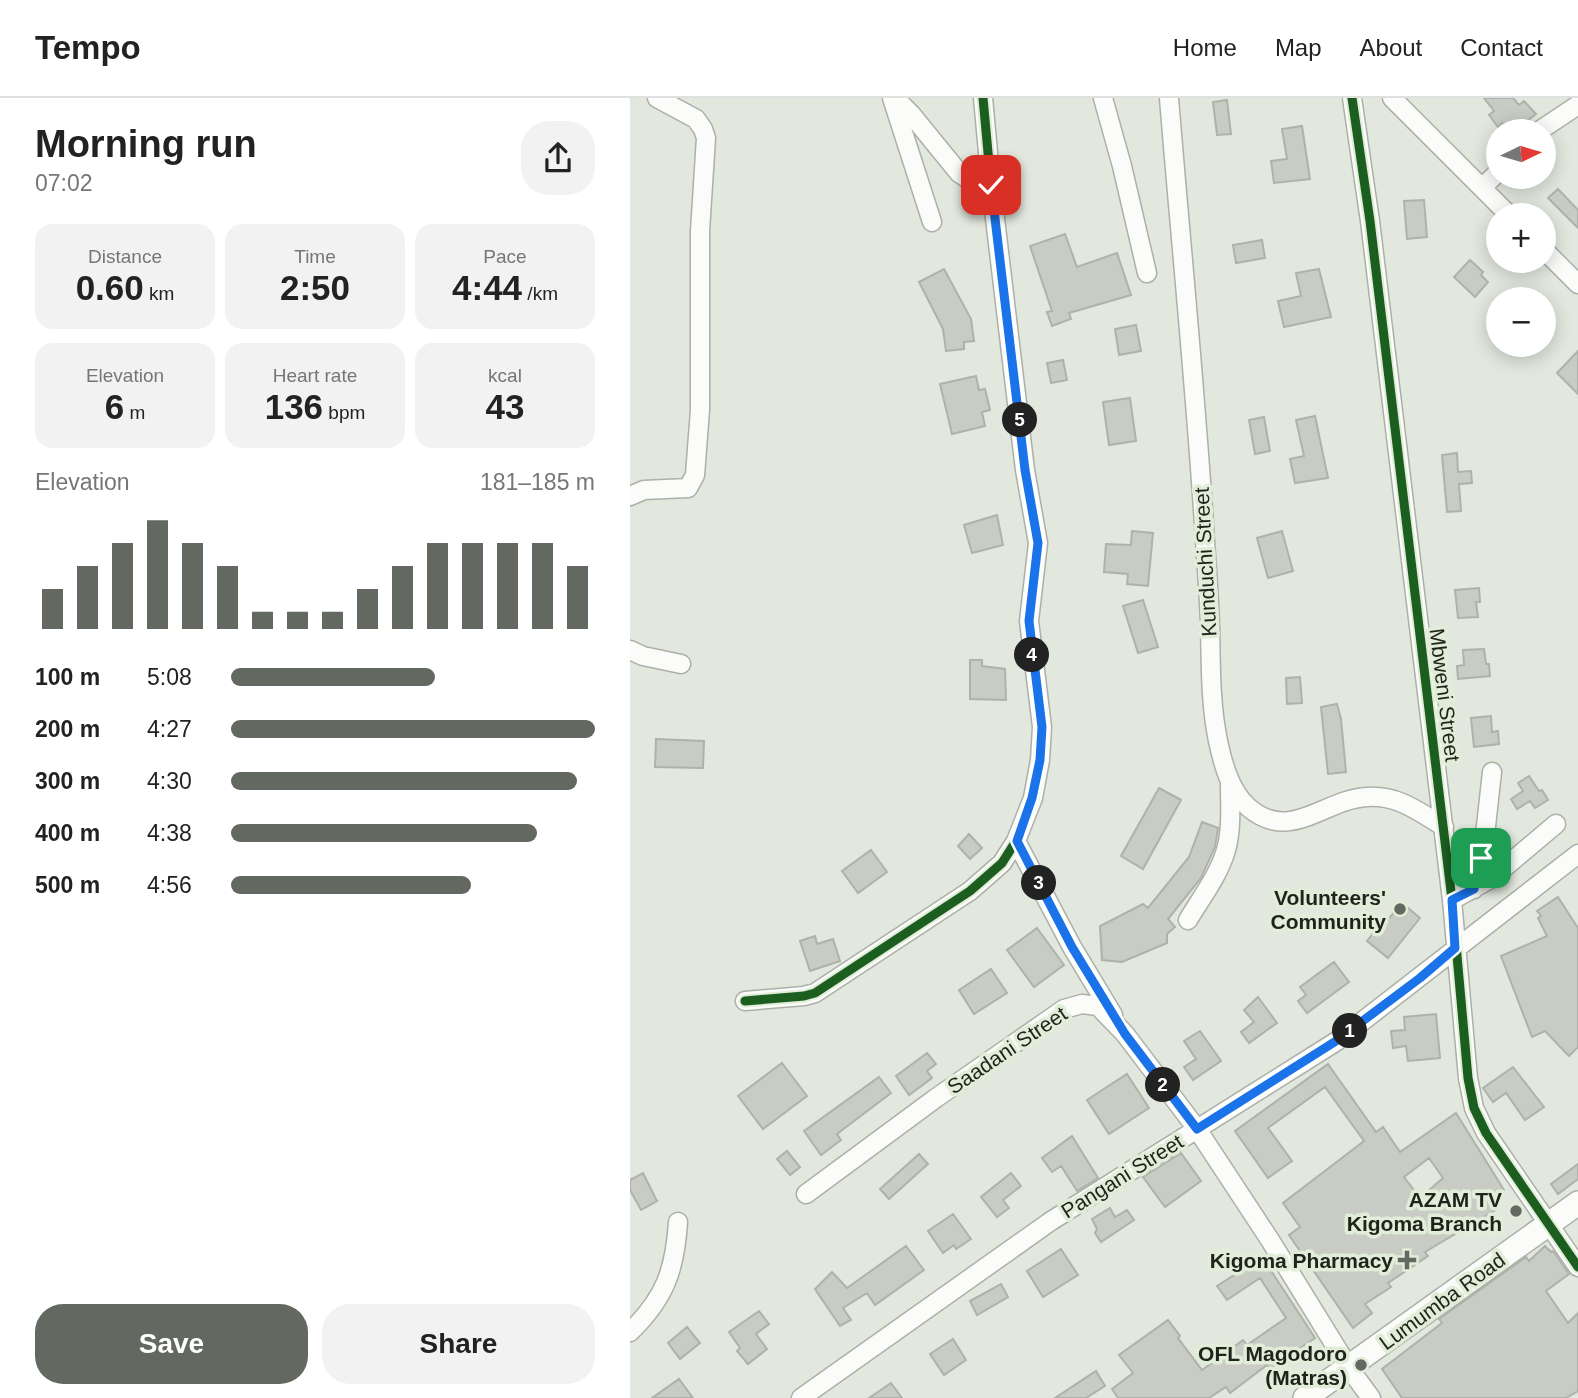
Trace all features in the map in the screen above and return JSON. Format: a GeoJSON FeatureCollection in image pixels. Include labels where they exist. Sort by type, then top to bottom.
{"type":"FeatureCollection","features":[{"type":"Feature","properties":{"kind":"main road","name":"Lumumba Road"},"geometry":{"type":"LineString","coordinates":[[1305,1398],[1578,1203]]}},
{"type":"Feature","properties":{"kind":"street"},"geometry":{"type":"LineString","coordinates":[[630,496],[644,490],[688,488],[693,481],[697,460],[702,345],[701,231],[705,134],[696,119],[657,98]]}},
{"type":"Feature","properties":{"kind":"street"},"geometry":{"type":"LineString","coordinates":[[894,98],[959,173],[971,181],[991,185]]}},
{"type":"Feature","properties":{"kind":"street"},"geometry":{"type":"LineString","coordinates":[[894,98],[932,222]]}},
{"type":"Feature","properties":{"kind":"street"},"geometry":{"type":"LineString","coordinates":[[745,1000],[815,993],[970,891],[1002,863],[1017,841],[1032,798],[1040,760],[1042,727],[1029,621],[1038,543],[1025,470],[991,185],[984,98]]}},
{"type":"Feature","properties":{"kind":"street"},"geometry":{"type":"LineString","coordinates":[[1103,98],[1147,273]]}},
{"type":"Feature","properties":{"kind":"street","name":"Kunduchi Street"},"geometry":{"type":"LineString","coordinates":[[1169,98],[1205,527],[1210,687],[1218,742],[1230,783],[1248,807],[1271,821],[1298,821],[1348,799],[1368,797],[1402,801],[1444,827]]}},
{"type":"Feature","properties":{"kind":"street","name":"Mbweni Street"},"geometry":{"type":"LineString","coordinates":[[1352,98],[1370,221],[1444,827],[1468,1078],[1474,1108],[1486,1133],[1578,1267]]}},
{"type":"Feature","properties":{"kind":"street"},"geometry":{"type":"LineString","coordinates":[[1392,98],[1497,203]]}},
{"type":"Feature","properties":{"kind":"street"},"geometry":{"type":"LineString","coordinates":[[1556,120],[1578,105]]}},
{"type":"Feature","properties":{"kind":"street"},"geometry":{"type":"LineString","coordinates":[[1482,188],[1486,184]]}},
{"type":"Feature","properties":{"kind":"street"},"geometry":{"type":"LineString","coordinates":[[1556,262],[1578,284]]}},
{"type":"Feature","properties":{"kind":"street"},"geometry":{"type":"LineString","coordinates":[[630,650],[643,656],[681,664]]}},
{"type":"Feature","properties":{"kind":"street"},"geometry":{"type":"LineString","coordinates":[[1474,889],[1486,826],[1492,772]]}},
{"type":"Feature","properties":{"kind":"street"},"geometry":{"type":"LineString","coordinates":[[1188,920],[1226,850],[1230,783]]}},
{"type":"Feature","properties":{"kind":"street"},"geometry":{"type":"LineString","coordinates":[[1452,900],[1474,889],[1513,862],[1556,824]]}},
{"type":"Feature","properties":{"kind":"street"},"geometry":{"type":"LineString","coordinates":[[1017,841],[1072,947],[1125,1034]]}},
{"type":"Feature","properties":{"kind":"street","name":"Pangani Street"},"geometry":{"type":"LineString","coordinates":[[801,1398],[1051,1221],[1336,1041],[1578,854]]}},
{"type":"Feature","properties":{"kind":"street","name":"Saadani Street"},"geometry":{"type":"LineString","coordinates":[[806,1194],[936,1098],[1065,1009],[1082,1004],[1098,1006],[1125,1034],[1197,1129],[1349,1368],[1371,1398]]}},
{"type":"Feature","properties":{"kind":"street"},"geometry":{"type":"LineString","coordinates":[[630,1332],[649,1313],[663,1292],[676,1249],[678,1222]]}},
{"type":"Feature","properties":{"kind":"building"},"geometry":{"type":"Polygon","coordinates":[[[1484,98],[1513,98],[1519,105],[1524,101],[1536,114],[1530,119],[1492,119],[1489,115],[1494,111],[1484,98]]]}},
{"type":"Feature","properties":{"kind":"building"},"geometry":{"type":"Polygon","coordinates":[[[1227,100],[1231,134],[1217,135],[1213,102],[1227,100]]]}},
{"type":"Feature","properties":{"kind":"building"},"geometry":{"type":"Polygon","coordinates":[[[1302,126],[1310,179],[1274,183],[1271,161],[1287,159],[1282,129],[1302,126]]]}},
{"type":"Feature","properties":{"kind":"building"},"geometry":{"type":"Polygon","coordinates":[[[1558,189],[1578,210],[1578,228],[1556,203],[1548,198],[1558,189]]]}},
{"type":"Feature","properties":{"kind":"building"},"geometry":{"type":"Polygon","coordinates":[[[1424,200],[1427,237],[1407,239],[1404,201],[1424,200]]]}},
{"type":"Feature","properties":{"kind":"building"},"geometry":{"type":"Polygon","coordinates":[[[1065,234],[1077,267],[1117,253],[1131,295],[1069,313],[1071,319],[1052,326],[1047,312],[1052,311],[1030,246],[1065,234]]]}},
{"type":"Feature","properties":{"kind":"building"},"geometry":{"type":"Polygon","coordinates":[[[1262,240],[1265,258],[1236,263],[1233,245],[1262,240]]]}},
{"type":"Feature","properties":{"kind":"building"},"geometry":{"type":"Polygon","coordinates":[[[1470,260],[1483,272],[1481,275],[1488,282],[1475,297],[1454,277],[1470,260]]]}},
{"type":"Feature","properties":{"kind":"building"},"geometry":{"type":"Polygon","coordinates":[[[944,269],[971,319],[974,341],[964,342],[964,349],[946,351],[943,329],[919,282],[944,269]]]}},
{"type":"Feature","properties":{"kind":"building"},"geometry":{"type":"Polygon","coordinates":[[[1319,269],[1331,317],[1284,327],[1278,301],[1301,296],[1296,273],[1319,269]]]}},
{"type":"Feature","properties":{"kind":"building"},"geometry":{"type":"Polygon","coordinates":[[[1136,325],[1141,351],[1119,355],[1115,329],[1136,325]]]}},
{"type":"Feature","properties":{"kind":"building"},"geometry":{"type":"Polygon","coordinates":[[[1578,351],[1578,394],[1557,373],[1578,351]]]}},
{"type":"Feature","properties":{"kind":"building"},"geometry":{"type":"Polygon","coordinates":[[[1063,360],[1067,380],[1051,383],[1047,363],[1063,360]]]}},
{"type":"Feature","properties":{"kind":"building"},"geometry":{"type":"Polygon","coordinates":[[[976,376],[979,390],[985,389],[990,410],[982,412],[985,426],[952,434],[940,384],[976,376]]]}},
{"type":"Feature","properties":{"kind":"building"},"geometry":{"type":"Polygon","coordinates":[[[1130,398],[1136,441],[1109,445],[1103,402],[1130,398]]]}},
{"type":"Feature","properties":{"kind":"building"},"geometry":{"type":"Polygon","coordinates":[[[1315,416],[1328,478],[1295,483],[1290,459],[1304,456],[1296,420],[1315,416]]]}},
{"type":"Feature","properties":{"kind":"building"},"geometry":{"type":"Polygon","coordinates":[[[1264,417],[1270,451],[1255,454],[1249,420],[1264,417]]]}},
{"type":"Feature","properties":{"kind":"building"},"geometry":{"type":"Polygon","coordinates":[[[1457,453],[1458,472],[1471,471],[1472,483],[1459,484],[1461,511],[1447,512],[1442,455],[1457,453]]]}},
{"type":"Feature","properties":{"kind":"building"},"geometry":{"type":"Polygon","coordinates":[[[997,515],[1003,545],[972,553],[964,525],[997,515]]]}},
{"type":"Feature","properties":{"kind":"building"},"geometry":{"type":"Polygon","coordinates":[[[1132,531],[1153,533],[1148,586],[1127,584],[1128,574],[1104,572],[1106,544],[1131,545],[1132,531]]]}},
{"type":"Feature","properties":{"kind":"building"},"geometry":{"type":"Polygon","coordinates":[[[1282,531],[1293,571],[1268,578],[1257,538],[1282,531]]]}},
{"type":"Feature","properties":{"kind":"building"},"geometry":{"type":"Polygon","coordinates":[[[1479,588],[1480,602],[1476,602],[1478,617],[1458,618],[1455,590],[1479,588]]]}},
{"type":"Feature","properties":{"kind":"building"},"geometry":{"type":"Polygon","coordinates":[[[1143,600],[1158,647],[1138,653],[1123,606],[1143,600]]]}},
{"type":"Feature","properties":{"kind":"building"},"geometry":{"type":"Polygon","coordinates":[[[1484,649],[1490,676],[1458,679],[1457,666],[1464,665],[1463,650],[1484,649]]]}},
{"type":"Feature","properties":{"kind":"building"},"geometry":{"type":"Polygon","coordinates":[[[970,660],[982,660],[982,666],[1005,669],[1006,700],[970,699],[970,660]]]}},
{"type":"Feature","properties":{"kind":"building"},"geometry":{"type":"Polygon","coordinates":[[[1300,677],[1302,703],[1287,704],[1286,678],[1300,677]]]}},
{"type":"Feature","properties":{"kind":"building"},"geometry":{"type":"Polygon","coordinates":[[[1337,704],[1346,772],[1328,774],[1321,707],[1337,704]]]}},
{"type":"Feature","properties":{"kind":"building"},"geometry":{"type":"Polygon","coordinates":[[[1491,716],[1492,732],[1498,731],[1499,744],[1474,747],[1471,718],[1491,716]]]}},
{"type":"Feature","properties":{"kind":"building"},"geometry":{"type":"Polygon","coordinates":[[[656,739],[704,741],[703,768],[655,767],[656,739]]]}},
{"type":"Feature","properties":{"kind":"building"},"geometry":{"type":"Polygon","coordinates":[[[1529,776],[1548,800],[1535,808],[1530,801],[1517,809],[1511,799],[1523,791],[1518,783],[1529,776]]]}},
{"type":"Feature","properties":{"kind":"building"},"geometry":{"type":"Polygon","coordinates":[[[1159,788],[1181,800],[1143,869],[1121,856],[1159,788]]]}},
{"type":"Feature","properties":{"kind":"building"},"geometry":{"type":"Polygon","coordinates":[[[1202,822],[1218,828],[1215,847],[1201,878],[1168,919],[1175,927],[1167,934],[1167,943],[1122,962],[1102,960],[1100,926],[1143,904],[1148,908],[1189,857],[1202,822]]]}},
{"type":"Feature","properties":{"kind":"building"},"geometry":{"type":"Polygon","coordinates":[[[969,834],[982,848],[970,859],[958,846],[969,834]]]}},
{"type":"Feature","properties":{"kind":"building"},"geometry":{"type":"Polygon","coordinates":[[[871,850],[887,872],[858,893],[842,871],[871,850]]]}},
{"type":"Feature","properties":{"kind":"building"},"geometry":{"type":"Polygon","coordinates":[[[1558,897],[1578,928],[1578,1047],[1569,1056],[1545,1031],[1532,1037],[1501,956],[1547,936],[1537,911],[1558,897]]]}},
{"type":"Feature","properties":{"kind":"building"},"geometry":{"type":"Polygon","coordinates":[[[1402,903],[1420,918],[1388,958],[1367,941],[1384,919],[1387,921],[1402,903]]]}},
{"type":"Feature","properties":{"kind":"building"},"geometry":{"type":"Polygon","coordinates":[[[1037,928],[1064,965],[1034,987],[1007,950],[1037,928]]]}},
{"type":"Feature","properties":{"kind":"building"},"geometry":{"type":"Polygon","coordinates":[[[815,936],[817,944],[833,939],[840,961],[810,971],[800,941],[815,936]]]}},
{"type":"Feature","properties":{"kind":"building"},"geometry":{"type":"Polygon","coordinates":[[[1334,962],[1349,982],[1307,1013],[1298,1001],[1306,995],[1300,987],[1334,962]]]}},
{"type":"Feature","properties":{"kind":"building"},"geometry":{"type":"Polygon","coordinates":[[[991,969],[1007,993],[974,1014],[959,990],[991,969]]]}},
{"type":"Feature","properties":{"kind":"building"},"geometry":{"type":"Polygon","coordinates":[[[1258,997],[1277,1023],[1249,1043],[1241,1032],[1254,1022],[1244,1010],[1258,997]]]}},
{"type":"Feature","properties":{"kind":"building"},"geometry":{"type":"Polygon","coordinates":[[[1436,1014],[1440,1058],[1408,1061],[1406,1046],[1393,1048],[1391,1031],[1405,1030],[1404,1017],[1436,1014]]]}},
{"type":"Feature","properties":{"kind":"building"},"geometry":{"type":"Polygon","coordinates":[[[1200,1031],[1221,1061],[1193,1080],[1184,1067],[1196,1059],[1184,1041],[1200,1031]]]}},
{"type":"Feature","properties":{"kind":"building"},"geometry":{"type":"Polygon","coordinates":[[[927,1053],[936,1064],[927,1071],[932,1078],[909,1095],[896,1076],[927,1053]]]}},
{"type":"Feature","properties":{"kind":"building"},"geometry":{"type":"Polygon","coordinates":[[[782,1063],[807,1096],[763,1129],[738,1096],[782,1063]]]}},
{"type":"Feature","properties":{"kind":"building"},"geometry":{"type":"Polygon","coordinates":[[[1328,1064],[1376,1132],[1383,1127],[1400,1152],[1456,1113],[1504,1190],[1494,1198],[1497,1209],[1425,1252],[1428,1256],[1388,1283],[1391,1287],[1365,1304],[1372,1313],[1353,1328],[1289,1235],[1300,1227],[1283,1203],[1364,1141],[1325,1087],[1268,1128],[1292,1161],[1268,1178],[1235,1131],[1328,1064]],[[1429,1158],[1404,1177],[1420,1198],[1443,1178],[1429,1158]]]}},
{"type":"Feature","properties":{"kind":"building"},"geometry":{"type":"Polygon","coordinates":[[[1513,1067],[1544,1107],[1525,1120],[1506,1093],[1493,1102],[1483,1088],[1513,1067]]]}},
{"type":"Feature","properties":{"kind":"building"},"geometry":{"type":"Polygon","coordinates":[[[1127,1074],[1149,1108],[1109,1134],[1087,1100],[1127,1074]]]}},
{"type":"Feature","properties":{"kind":"building"},"geometry":{"type":"Polygon","coordinates":[[[879,1077],[891,1093],[837,1134],[841,1140],[821,1155],[804,1131],[879,1077]]]}},
{"type":"Feature","properties":{"kind":"building"},"geometry":{"type":"Polygon","coordinates":[[[1072,1136],[1098,1178],[1077,1191],[1061,1166],[1052,1172],[1042,1158],[1072,1136]]]}},
{"type":"Feature","properties":{"kind":"building"},"geometry":{"type":"Polygon","coordinates":[[[787,1151],[800,1167],[790,1175],[777,1159],[787,1151]]]}},
{"type":"Feature","properties":{"kind":"building"},"geometry":{"type":"Polygon","coordinates":[[[1181,1153],[1201,1181],[1165,1207],[1143,1177],[1181,1153]]]}},
{"type":"Feature","properties":{"kind":"building"},"geometry":{"type":"Polygon","coordinates":[[[919,1154],[928,1164],[889,1199],[880,1189],[919,1154]]]}},
{"type":"Feature","properties":{"kind":"building"},"geometry":{"type":"Polygon","coordinates":[[[1578,1164],[1578,1179],[1558,1194],[1551,1184],[1578,1164]]]}},
{"type":"Feature","properties":{"kind":"building"},"geometry":{"type":"Polygon","coordinates":[[[643,1173],[657,1201],[641,1210],[630,1190],[630,1180],[643,1173]]]}},
{"type":"Feature","properties":{"kind":"building"},"geometry":{"type":"Polygon","coordinates":[[[1011,1173],[1021,1186],[1003,1200],[1009,1208],[997,1217],[981,1197],[1011,1173]]]}},
{"type":"Feature","properties":{"kind":"building"},"geometry":{"type":"Polygon","coordinates":[[[1110,1208],[1115,1217],[1127,1210],[1134,1220],[1101,1242],[1095,1233],[1097,1229],[1092,1219],[1110,1208]]]}},
{"type":"Feature","properties":{"kind":"building"},"geometry":{"type":"Polygon","coordinates":[[[953,1214],[971,1239],[956,1249],[954,1245],[943,1253],[928,1231],[953,1214]]]}},
{"type":"Feature","properties":{"kind":"building"},"geometry":{"type":"Polygon","coordinates":[[[906,1246],[924,1270],[875,1305],[867,1293],[843,1308],[851,1320],[840,1326],[815,1289],[832,1272],[847,1288],[906,1246]]]}},
{"type":"Feature","properties":{"kind":"building"},"geometry":{"type":"Polygon","coordinates":[[[1545,1246],[1553,1251],[1569,1274],[1546,1291],[1568,1323],[1578,1313],[1578,1391],[1566,1398],[1402,1398],[1382,1369],[1442,1323],[1439,1319],[1526,1257],[1529,1261],[1545,1246]]]}},
{"type":"Feature","properties":{"kind":"building"},"geometry":{"type":"Polygon","coordinates":[[[1061,1249],[1078,1275],[1043,1297],[1027,1271],[1061,1249]]]}},
{"type":"Feature","properties":{"kind":"building"},"geometry":{"type":"Polygon","coordinates":[[[1262,1257],[1315,1338],[1270,1369],[1267,1365],[1230,1393],[1226,1387],[1209,1398],[1118,1398],[1112,1389],[1133,1373],[1119,1355],[1168,1320],[1202,1370],[1243,1340],[1247,1345],[1286,1318],[1260,1278],[1227,1300],[1217,1286],[1262,1257]]]}},
{"type":"Feature","properties":{"kind":"building"},"geometry":{"type":"Polygon","coordinates":[[[1001,1284],[1008,1297],[977,1315],[970,1301],[1001,1284]]]}},
{"type":"Feature","properties":{"kind":"building"},"geometry":{"type":"Polygon","coordinates":[[[759,1311],[769,1324],[756,1334],[767,1349],[748,1364],[737,1351],[740,1348],[729,1332],[759,1311]]]}},
{"type":"Feature","properties":{"kind":"building"},"geometry":{"type":"Polygon","coordinates":[[[687,1327],[700,1343],[680,1359],[668,1343],[687,1327]]]}},
{"type":"Feature","properties":{"kind":"building"},"geometry":{"type":"Polygon","coordinates":[[[953,1339],[966,1360],[944,1375],[930,1354],[953,1339]]]}},
{"type":"Feature","properties":{"kind":"building"},"geometry":{"type":"Polygon","coordinates":[[[1096,1371],[1105,1386],[1086,1398],[1055,1398],[1096,1371]]]}},
{"type":"Feature","properties":{"kind":"building"},"geometry":{"type":"Polygon","coordinates":[[[679,1379],[693,1398],[652,1398],[679,1379]]]}},
{"type":"Feature","properties":{"kind":"building"},"geometry":{"type":"Polygon","coordinates":[[[891,1383],[902,1398],[869,1398],[891,1383]]]}},
{"type":"Feature","properties":{"kind":"cycle path"},"geometry":{"type":"LineString","coordinates":[[745,1001],[815,993],[970,891],[1002,863],[1016,841],[1033,798],[1040,760],[1042,727],[1029,621],[1038,543],[1025,470],[983,98]]}},
{"type":"Feature","properties":{"kind":"cycle path"},"geometry":{"type":"LineString","coordinates":[[1352,98],[1370,221],[1452,900],[1468,1078],[1474,1108],[1486,1133],[1578,1267]]}},
{"type":"Feature","properties":{"kind":"place","name":"Volunteers' Community"},"geometry":{"type":"Point","coordinates":[1400,909]}},
{"type":"Feature","properties":{"kind":"place","name":"AZAM TV Kigoma Branch"},"geometry":{"type":"Point","coordinates":[1516,1211]}},
{"type":"Feature","properties":{"kind":"place","name":"Kigoma Pharmacy"},"geometry":{"type":"Point","coordinates":[1407,1260]}},
{"type":"Feature","properties":{"kind":"place","name":"OFL Magodoro (Matras)"},"geometry":{"type":"Point","coordinates":[1361,1365]}},
{"type":"Feature","properties":{"kind":"route"},"geometry":{"type":"LineString","coordinates":[[991,185],[1025,470],[1038,543],[1029,621],[1042,727],[1040,760],[1032,798],[1017,841],[1072,947],[1125,1034],[1197,1129],[1336,1041],[1455,948],[1452,900],[1474,889],[1481,858]]}}]}
